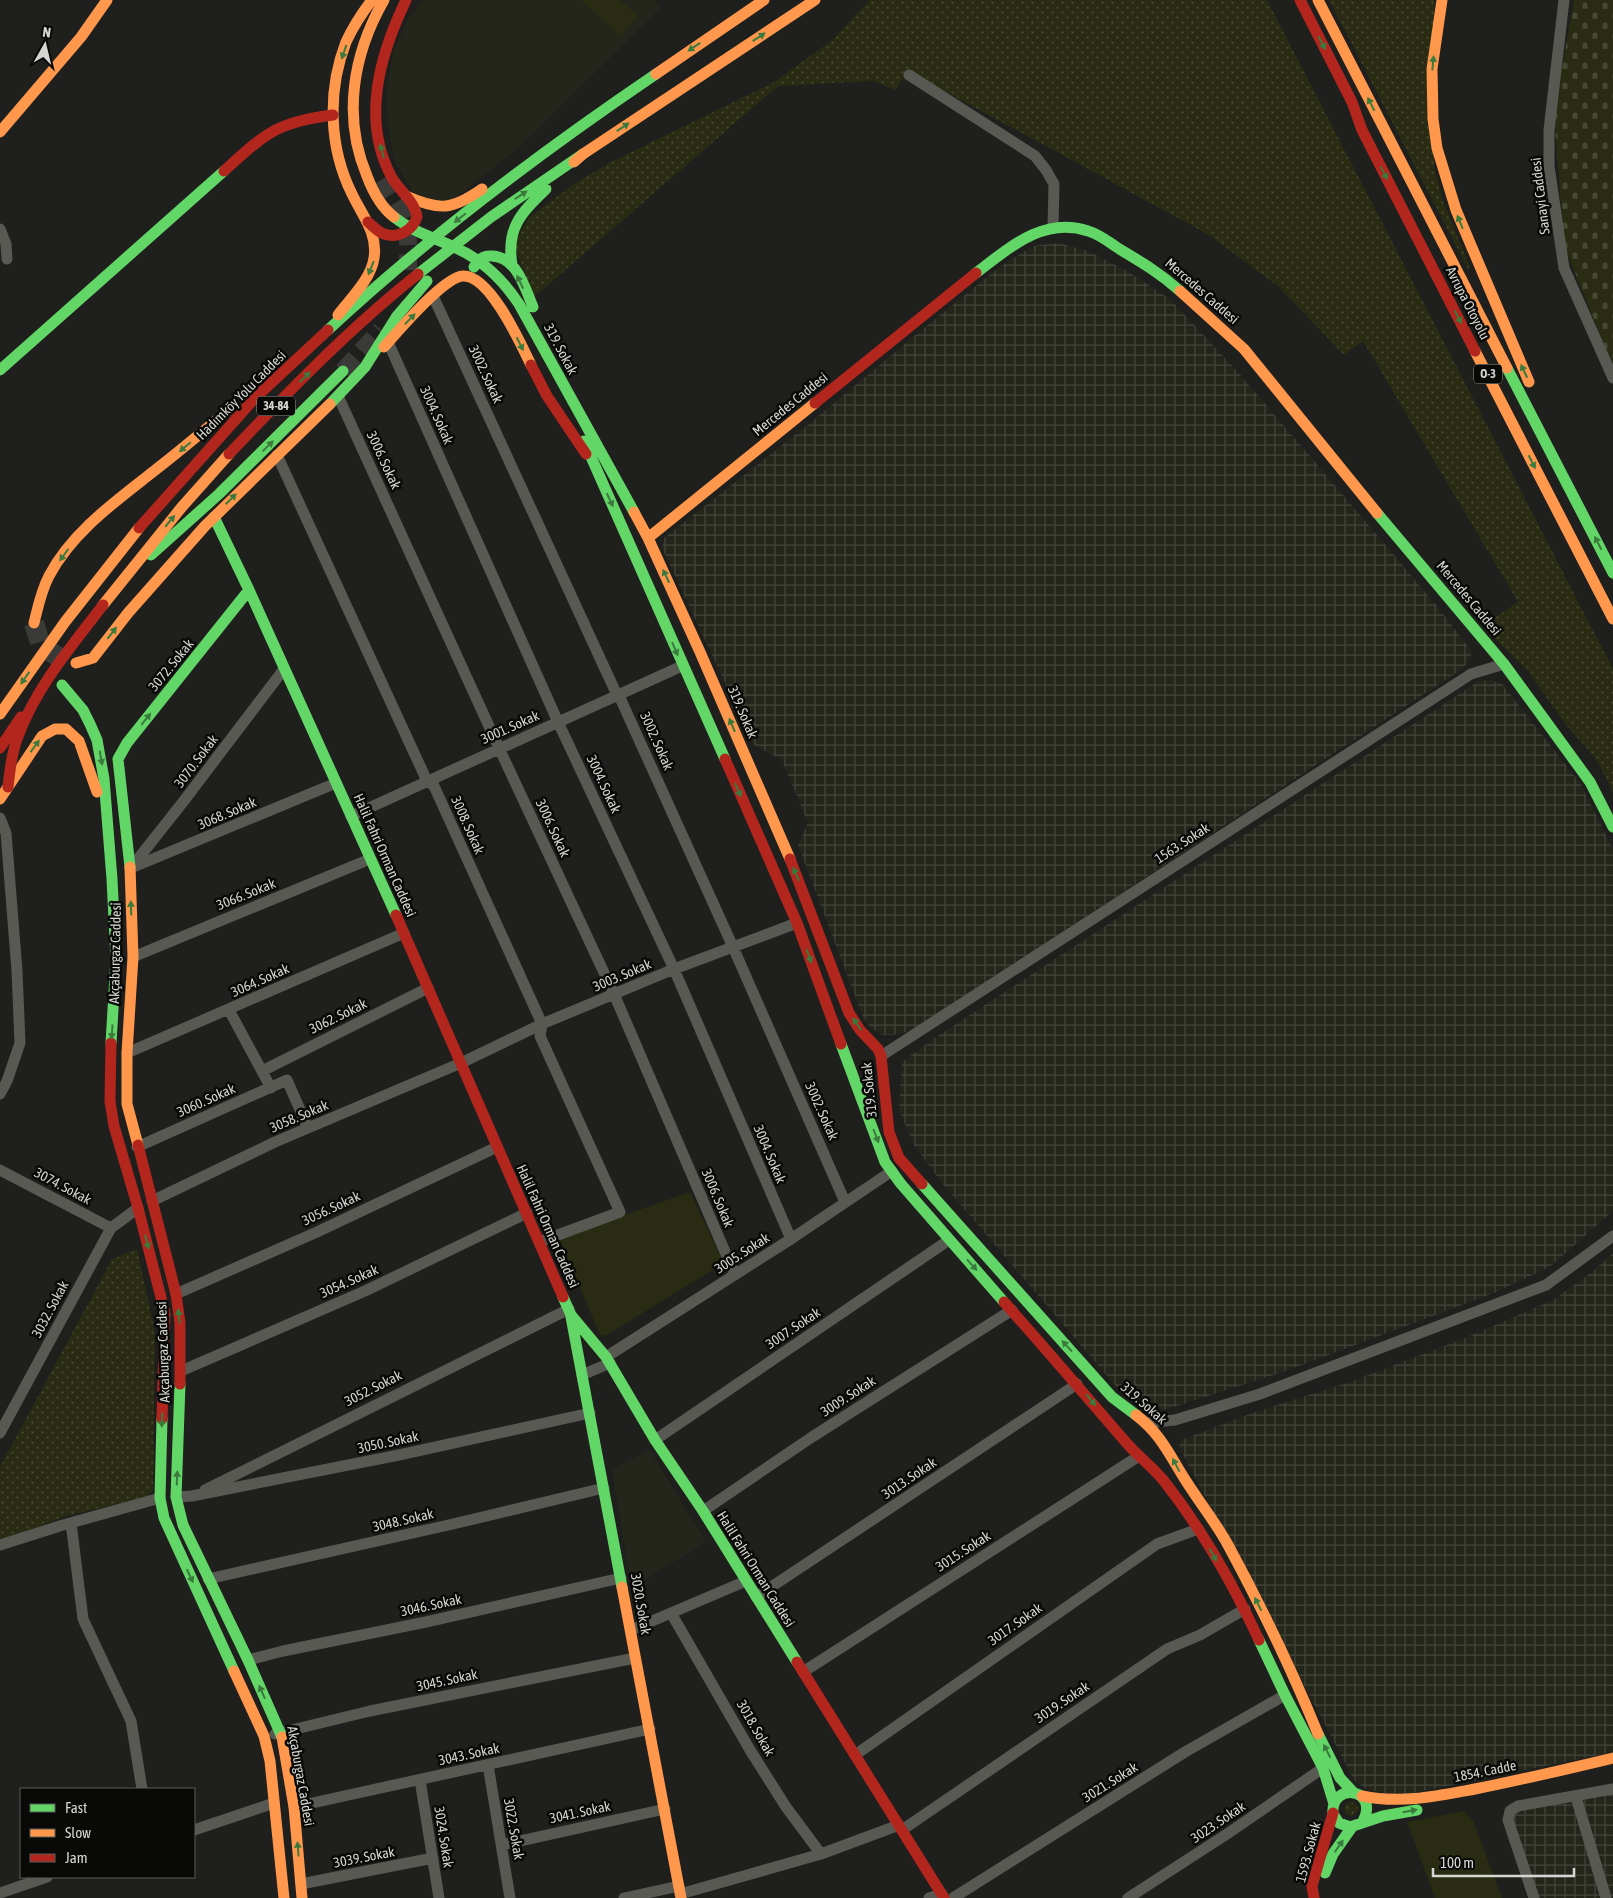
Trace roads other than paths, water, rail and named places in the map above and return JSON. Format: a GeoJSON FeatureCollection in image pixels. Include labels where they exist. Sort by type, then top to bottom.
{"type":"FeatureCollection","features":[{"type":"Feature","properties":{"kind":"main road"},"geometry":{"type":"LineString","coordinates":[[0,132],[81,38],[107,0]]}},
{"type":"Feature","properties":{"kind":"main road"},"geometry":{"type":"LineString","coordinates":[[361,175],[352,106],[353,94],[361,52],[372,21],[384,0]]}},
{"type":"Feature","properties":{"kind":"main road"},"geometry":{"type":"LineString","coordinates":[[381,180],[367,138],[363,98],[369,60],[376,38],[396,0]]}},
{"type":"Feature","properties":{"kind":"main road"},"geometry":{"type":"LineString","coordinates":[[367,222],[387,235],[397,235],[412,227],[417,215],[416,209],[390,174],[381,152],[376,104],[380,66],[385,47],[406,0]]}},
{"type":"Feature","properties":{"kind":"main road"},"geometry":{"type":"LineString","coordinates":[[403,194],[430,207],[455,206],[467,201],[518,164],[555,146],[576,128],[764,0]]}},
{"type":"Feature","properties":{"kind":"main road"},"geometry":{"type":"LineString","coordinates":[[602,452],[594,425],[512,265],[509,243],[517,221],[532,202],[583,154],[815,0]]}},
{"type":"Feature","properties":{"kind":"main road","name":"Avrupa Otoyolu"},"geometry":{"type":"LineString","coordinates":[[1300,0],[1352,102],[1362,130],[1613,619]]}},
{"type":"Feature","properties":{"kind":"main road","name":"Avrupa Otoyolu"},"geometry":{"type":"LineString","coordinates":[[1318,0],[1613,573]]}},
{"type":"Feature","properties":{"kind":"main road"},"geometry":{"type":"LineString","coordinates":[[1442,0],[1432,69],[1433,119],[1438,148],[1456,210],[1497,310],[1533,389]]}},
{"type":"Feature","properties":{"kind":"main road"},"geometry":{"type":"LineString","coordinates":[[369,5],[352,59],[346,87],[349,141],[361,175],[389,213],[416,232],[448,244],[480,261],[506,285],[521,314]]}},
{"type":"Feature","properties":{"kind":"main road"},"geometry":{"type":"LineString","coordinates":[[330,329],[339,312],[372,267],[376,250],[375,239],[348,186],[341,166],[334,129],[332,98],[338,68],[347,43],[356,23],[369,5]]}},
{"type":"Feature","properties":{"kind":"main road"},"geometry":{"type":"LineString","coordinates":[[1292,10],[1333,85],[1362,130]]}},
{"type":"Feature","properties":{"kind":"main road"},"geometry":{"type":"LineString","coordinates":[[0,370],[270,130],[302,118],[333,115]]}},
{"type":"Feature","properties":{"kind":"main road","name":"Hadımköy Yolu Caddesi"},"geometry":{"type":"LineString","coordinates":[[0,714],[65,622],[130,538],[237,416],[368,294],[440,234],[555,146]]}},
{"type":"Feature","properties":{"kind":"main road","name":"34-84"},"geometry":{"type":"LineString","coordinates":[[0,748],[32,701],[128,572],[244,438],[320,363],[440,256],[509,203],[583,154]]}},
{"type":"Feature","properties":{"kind":"main road","name":"Mercedes Caddesi"},"geometry":{"type":"LineString","coordinates":[[648,538],[1018,240],[1053,228],[1073,227],[1090,231],[1160,273],[1244,349],[1358,491],[1504,664],[1590,782],[1613,827]]}},
{"type":"Feature","properties":{"kind":"main road"},"geometry":{"type":"LineString","coordinates":[[473,277],[472,270],[475,263],[483,256],[492,255],[512,265]]}},
{"type":"Feature","properties":{"kind":"main road"},"geometry":{"type":"LineString","coordinates":[[365,368],[397,316],[432,275],[440,256]]}},
{"type":"Feature","properties":{"kind":"main road"},"geometry":{"type":"LineString","coordinates":[[76,663],[93,658],[128,613],[214,516],[338,396],[433,296],[453,279],[464,275],[473,277],[491,295],[505,314],[540,384],[599,475]]}},
{"type":"Feature","properties":{"kind":"main road","name":"319. Sokak"},"geometry":{"type":"LineString","coordinates":[[521,314],[602,452],[648,538],[700,652],[802,887],[849,1012],[860,1030],[861,1043],[882,1060],[889,1132],[899,1158],[1112,1396],[1146,1423],[1163,1441],[1180,1472],[1227,1544],[1298,1684],[1320,1738],[1340,1778],[1346,1786],[1357,1794]]}},
{"type":"Feature","properties":{"kind":"main road","name":"319. Sokak"},"geometry":{"type":"LineString","coordinates":[[521,314],[583,438],[797,923],[885,1162],[949,1240],[1077,1384],[1125,1442],[1162,1480],[1198,1529],[1244,1609],[1285,1696],[1323,1768],[1331,1790],[1333,1808]]}},
{"type":"Feature","properties":{"kind":"main road"},"geometry":{"type":"LineString","coordinates":[[128,572],[154,553],[219,494],[343,372]]}},
{"type":"Feature","properties":{"kind":"main road"},"geometry":{"type":"LineString","coordinates":[[34,622],[36,607],[46,583],[62,556],[90,525],[231,408],[257,388],[280,377]]}},
{"type":"Feature","properties":{"kind":"main road"},"geometry":{"type":"LineString","coordinates":[[1558,441],[1574,481],[1582,513]]}},
{"type":"Feature","properties":{"kind":"main road","name":"Halil Fahri Orman Caddesi"},"geometry":{"type":"LineString","coordinates":[[214,516],[404,933],[570,1312],[608,1360],[655,1440],[703,1511],[943,1896]]}},
{"type":"Feature","properties":{"kind":"main road","name":"3072. Sokak"},"geometry":{"type":"LineString","coordinates":[[118,759],[127,743],[249,590]]}},
{"type":"Feature","properties":{"kind":"main road"},"geometry":{"type":"LineString","coordinates":[[62,685],[83,710],[97,740],[106,796],[109,844]]}},
{"type":"Feature","properties":{"kind":"main road"},"geometry":{"type":"LineString","coordinates":[[8,787],[15,741],[32,701]]}},
{"type":"Feature","properties":{"kind":"main road"},"geometry":{"type":"LineString","coordinates":[[0,799],[42,736],[55,729],[66,730],[79,741],[88,763],[109,844]]}},
{"type":"Feature","properties":{"kind":"main road","name":"Akçaburgaz Caddesi"},"geometry":{"type":"LineString","coordinates":[[118,759],[130,869],[133,957],[127,1053],[127,1104],[176,1294],[180,1322],[181,1371],[176,1497],[183,1524],[248,1660],[280,1733],[294,1807],[302,1898]]}},
{"type":"Feature","properties":{"kind":"main road","name":"Akçaburgaz Caddesi"},"geometry":{"type":"LineString","coordinates":[[109,844],[116,959],[110,1062],[110,1101],[114,1126],[138,1208],[165,1313],[160,1498],[164,1518],[264,1736],[270,1761],[284,1898]]}},
{"type":"Feature","properties":{"kind":"main road"},"geometry":{"type":"LineString","coordinates":[[116,959],[133,957]]}},
{"type":"Feature","properties":{"kind":"main road"},"geometry":{"type":"LineString","coordinates":[[845,1055],[861,1043]]}},
{"type":"Feature","properties":{"kind":"main road"},"geometry":{"type":"LineString","coordinates":[[852,1074],[862,1079],[870,1078],[878,1074],[882,1060]]}},
{"type":"Feature","properties":{"kind":"main road","name":"3020. Sokak"},"geometry":{"type":"LineString","coordinates":[[570,1312],[680,1893]]}},
{"type":"Feature","properties":{"kind":"main road"},"geometry":{"type":"LineString","coordinates":[[1125,1442],[1125,1437],[1130,1429],[1146,1423]]}},
{"type":"Feature","properties":{"kind":"main road"},"geometry":{"type":"LineString","coordinates":[[1139,1456],[1153,1452],[1163,1441]]}},
{"type":"Feature","properties":{"kind":"main road","name":"1854. Cadde"},"geometry":{"type":"LineString","coordinates":[[1357,1794],[1383,1801],[1404,1801],[1494,1785],[1613,1758]]}},
{"type":"Feature","properties":{"kind":"main road"},"geometry":{"type":"LineString","coordinates":[[1357,1825],[1368,1812],[1366,1801],[1357,1794],[1343,1794],[1333,1808],[1338,1822],[1347,1827],[1357,1825],[1379,1817],[1429,1808],[1494,1785]]}},
{"type":"Feature","properties":{"kind":"main road","name":"1593. Sokak"},"geometry":{"type":"LineString","coordinates":[[1314,1898],[1312,1886],[1333,1808]]}},
{"type":"Feature","properties":{"kind":"main road","name":"1593. Sokak"},"geometry":{"type":"LineString","coordinates":[[1314,1898],[1321,1888],[1331,1858],[1357,1825]]}},
{"type":"Feature","properties":{"kind":"street","name":"Sanayi Caddesi"},"geometry":{"type":"LineString","coordinates":[[1564,0],[1549,130],[1550,166],[1564,268],[1613,378]]}},
{"type":"Feature","properties":{"kind":"street"},"geometry":{"type":"LineString","coordinates":[[909,75],[1034,156],[1046,170],[1054,184],[1053,228]]}},
{"type":"Feature","properties":{"kind":"street"},"geometry":{"type":"LineString","coordinates":[[0,229],[6,244],[7,259]]}},
{"type":"Feature","properties":{"kind":"street","name":"3002. Sokak"},"geometry":{"type":"LineString","coordinates":[[433,296],[734,947],[846,1202]]}},
{"type":"Feature","properties":{"kind":"street","name":"3004. Sokak"},"geometry":{"type":"LineString","coordinates":[[388,342],[558,722],[674,969],[790,1239]]}},
{"type":"Feature","properties":{"kind":"street","name":"3006. Sokak"},"geometry":{"type":"LineString","coordinates":[[338,396],[614,994],[735,1275]]}},
{"type":"Feature","properties":{"kind":"street","name":"3008. Sokak"},"geometry":{"type":"LineString","coordinates":[[277,455],[427,781],[434,786],[542,1024],[540,1036],[620,1212],[539,1242]]}},
{"type":"Feature","properties":{"kind":"street","name":"1563. Sokak"},"geometry":{"type":"LineString","coordinates":[[882,1060],[1471,674],[1504,664]]}},
{"type":"Feature","properties":{"kind":"street","name":"3001. Sokak"},"geometry":{"type":"LineString","coordinates":[[351,816],[682,666]]}},
{"type":"Feature","properties":{"kind":"street","name":"3070. Sokak"},"geometry":{"type":"LineString","coordinates":[[130,869],[284,669]]}},
{"type":"Feature","properties":{"kind":"street","name":"3068. Sokak"},"geometry":{"type":"LineString","coordinates":[[130,869],[336,783]]}},
{"type":"Feature","properties":{"kind":"street"},"geometry":{"type":"LineString","coordinates":[[0,818],[7,840],[17,971],[20,1043],[7,1081],[0,1094]]}},
{"type":"Feature","properties":{"kind":"street","name":"3066. Sokak"},"geometry":{"type":"LineString","coordinates":[[133,957],[370,860]]}},
{"type":"Feature","properties":{"kind":"street","name":"3003. Sokak"},"geometry":{"type":"LineString","coordinates":[[461,1063],[542,1024],[674,969],[797,923]]}},
{"type":"Feature","properties":{"kind":"street","name":"3064. Sokak"},"geometry":{"type":"LineString","coordinates":[[127,1053],[404,933]]}},
{"type":"Feature","properties":{"kind":"street","name":"3062. Sokak"},"geometry":{"type":"LineString","coordinates":[[262,1071],[428,988]]}},
{"type":"Feature","properties":{"kind":"street"},"geometry":{"type":"LineString","coordinates":[[229,1010],[271,1088]]}},
{"type":"Feature","properties":{"kind":"street","name":"3058. Sokak"},"geometry":{"type":"LineString","coordinates":[[152,1201],[275,1142],[461,1063]]}},
{"type":"Feature","properties":{"kind":"street","name":"3060. Sokak"},"geometry":{"type":"LineString","coordinates":[[138,1147],[287,1080],[308,1128]]}},
{"type":"Feature","properties":{"kind":"street","name":"3056. Sokak"},"geometry":{"type":"LineString","coordinates":[[176,1294],[318,1232],[498,1146]]}},
{"type":"Feature","properties":{"kind":"street","name":"3074. Sokak"},"geometry":{"type":"LineString","coordinates":[[0,1170],[111,1228]]}},
{"type":"Feature","properties":{"kind":"street","name":"3005. Sokak"},"geometry":{"type":"LineString","coordinates":[[582,1375],[608,1360],[892,1171]]}},
{"type":"Feature","properties":{"kind":"street","name":"3032. Sokak"},"geometry":{"type":"LineString","coordinates":[[0,1434],[111,1228],[138,1208]]}},
{"type":"Feature","properties":{"kind":"street","name":"3054. Sokak"},"geometry":{"type":"LineString","coordinates":[[181,1371],[365,1291],[526,1213]]}},
{"type":"Feature","properties":{"kind":"street"},"geometry":{"type":"LineString","coordinates":[[1146,1423],[1175,1420],[1260,1394],[1546,1285],[1613,1236]]}},
{"type":"Feature","properties":{"kind":"street","name":"3007. Sokak"},"geometry":{"type":"LineString","coordinates":[[655,1440],[949,1240]]}},
{"type":"Feature","properties":{"kind":"street","name":"3009. Sokak"},"geometry":{"type":"LineString","coordinates":[[703,1511],[812,1437],[1012,1310]]}},
{"type":"Feature","properties":{"kind":"street","name":"3052. Sokak"},"geometry":{"type":"LineString","coordinates":[[192,1496],[570,1312]]}},
{"type":"Feature","properties":{"kind":"street","name":"3013. Sokak"},"geometry":{"type":"LineString","coordinates":[[756,1597],[1077,1384]]}},
{"type":"Feature","properties":{"kind":"street","name":"3050. Sokak"},"geometry":{"type":"LineString","coordinates":[[176,1497],[192,1496],[390,1457],[590,1413]]}},
{"type":"Feature","properties":{"kind":"street"},"geometry":{"type":"LineString","coordinates":[[1163,1441],[1175,1420]]}},
{"type":"Feature","properties":{"kind":"street","name":"3015. Sokak"},"geometry":{"type":"LineString","coordinates":[[803,1672],[1139,1456]]}},
{"type":"Feature","properties":{"kind":"street","name":"3048. Sokak"},"geometry":{"type":"LineString","coordinates":[[208,1579],[604,1488]]}},
{"type":"Feature","properties":{"kind":"street"},"geometry":{"type":"LineString","coordinates":[[0,1546],[71,1523],[160,1498]]}},
{"type":"Feature","properties":{"kind":"street"},"geometry":{"type":"LineString","coordinates":[[71,1523],[83,1619],[131,1721],[142,1788]]}},
{"type":"Feature","properties":{"kind":"street","name":"3017. Sokak"},"geometry":{"type":"LineString","coordinates":[[855,1754],[1149,1549],[1157,1544],[1198,1529]]}},
{"type":"Feature","properties":{"kind":"street","name":"3046. Sokak"},"geometry":{"type":"LineString","coordinates":[[248,1660],[621,1578]]}},
{"type":"Feature","properties":{"kind":"street"},"geometry":{"type":"LineString","coordinates":[[631,1630],[746,1581]]}},
{"type":"Feature","properties":{"kind":"street","name":"3019. Sokak"},"geometry":{"type":"LineString","coordinates":[[624,1898],[680,1893],[821,1854],[900,1828],[1166,1648],[1200,1635],[1244,1609]]}},
{"type":"Feature","properties":{"kind":"street","name":"3018. Sokak"},"geometry":{"type":"LineString","coordinates":[[671,1613],[750,1750],[786,1808],[821,1854]]}},
{"type":"Feature","properties":{"kind":"street","name":"3045. Sokak"},"geometry":{"type":"LineString","coordinates":[[264,1736],[370,1711],[636,1658]]}},
{"type":"Feature","properties":{"kind":"street","name":"3021. Sokak"},"geometry":{"type":"LineString","coordinates":[[954,1898],[1185,1752],[1285,1696]]}},
{"type":"Feature","properties":{"kind":"street","name":"3043. Sokak"},"geometry":{"type":"LineString","coordinates":[[294,1807],[650,1730]]}},
{"type":"Feature","properties":{"kind":"street","name":"3022. Sokak"},"geometry":{"type":"LineString","coordinates":[[488,1765],[510,1898]]}},
{"type":"Feature","properties":{"kind":"street","name":"3023. Sokak"},"geometry":{"type":"LineString","coordinates":[[1128,1898],[1227,1834],[1323,1768]]}},
{"type":"Feature","properties":{"kind":"street","name":"3024. Sokak"},"geometry":{"type":"LineString","coordinates":[[420,1780],[439,1898]]}},
{"type":"Feature","properties":{"kind":"street"},"geometry":{"type":"LineString","coordinates":[[1534,1898],[1508,1815],[1518,1806],[1613,1789]]}},
{"type":"Feature","properties":{"kind":"street"},"geometry":{"type":"LineString","coordinates":[[1576,1797],[1606,1898]]}},
{"type":"Feature","properties":{"kind":"street"},"geometry":{"type":"LineString","coordinates":[[195,1830],[274,1803]]}},
{"type":"Feature","properties":{"kind":"street","name":"3041. Sokak"},"geometry":{"type":"LineString","coordinates":[[502,1845],[665,1809]]}},
{"type":"Feature","properties":{"kind":"street","name":"3039. Sokak"},"geometry":{"type":"LineString","coordinates":[[301,1884],[432,1858]]}},
{"type":"Feature","properties":{"kind":"street"},"geometry":{"type":"LineString","coordinates":[[0,1893],[44,1878]]}},
{"type":"Feature","properties":{"kind":"street"},"geometry":{"type":"LineString","coordinates":[[928,1898],[943,1896]]}},
{"type":"Feature","properties":{"kind":"tunnel"},"geometry":{"type":"LineString","coordinates":[[381,180],[399,208],[406,226],[408,270]]}},
{"type":"Feature","properties":{"kind":"tunnel"},"geometry":{"type":"LineString","coordinates":[[343,371],[381,330]]}},
{"type":"Feature","properties":{"kind":"tunnel"},"geometry":{"type":"LineString","coordinates":[[34,623],[41,646],[60,658]]}}]}
